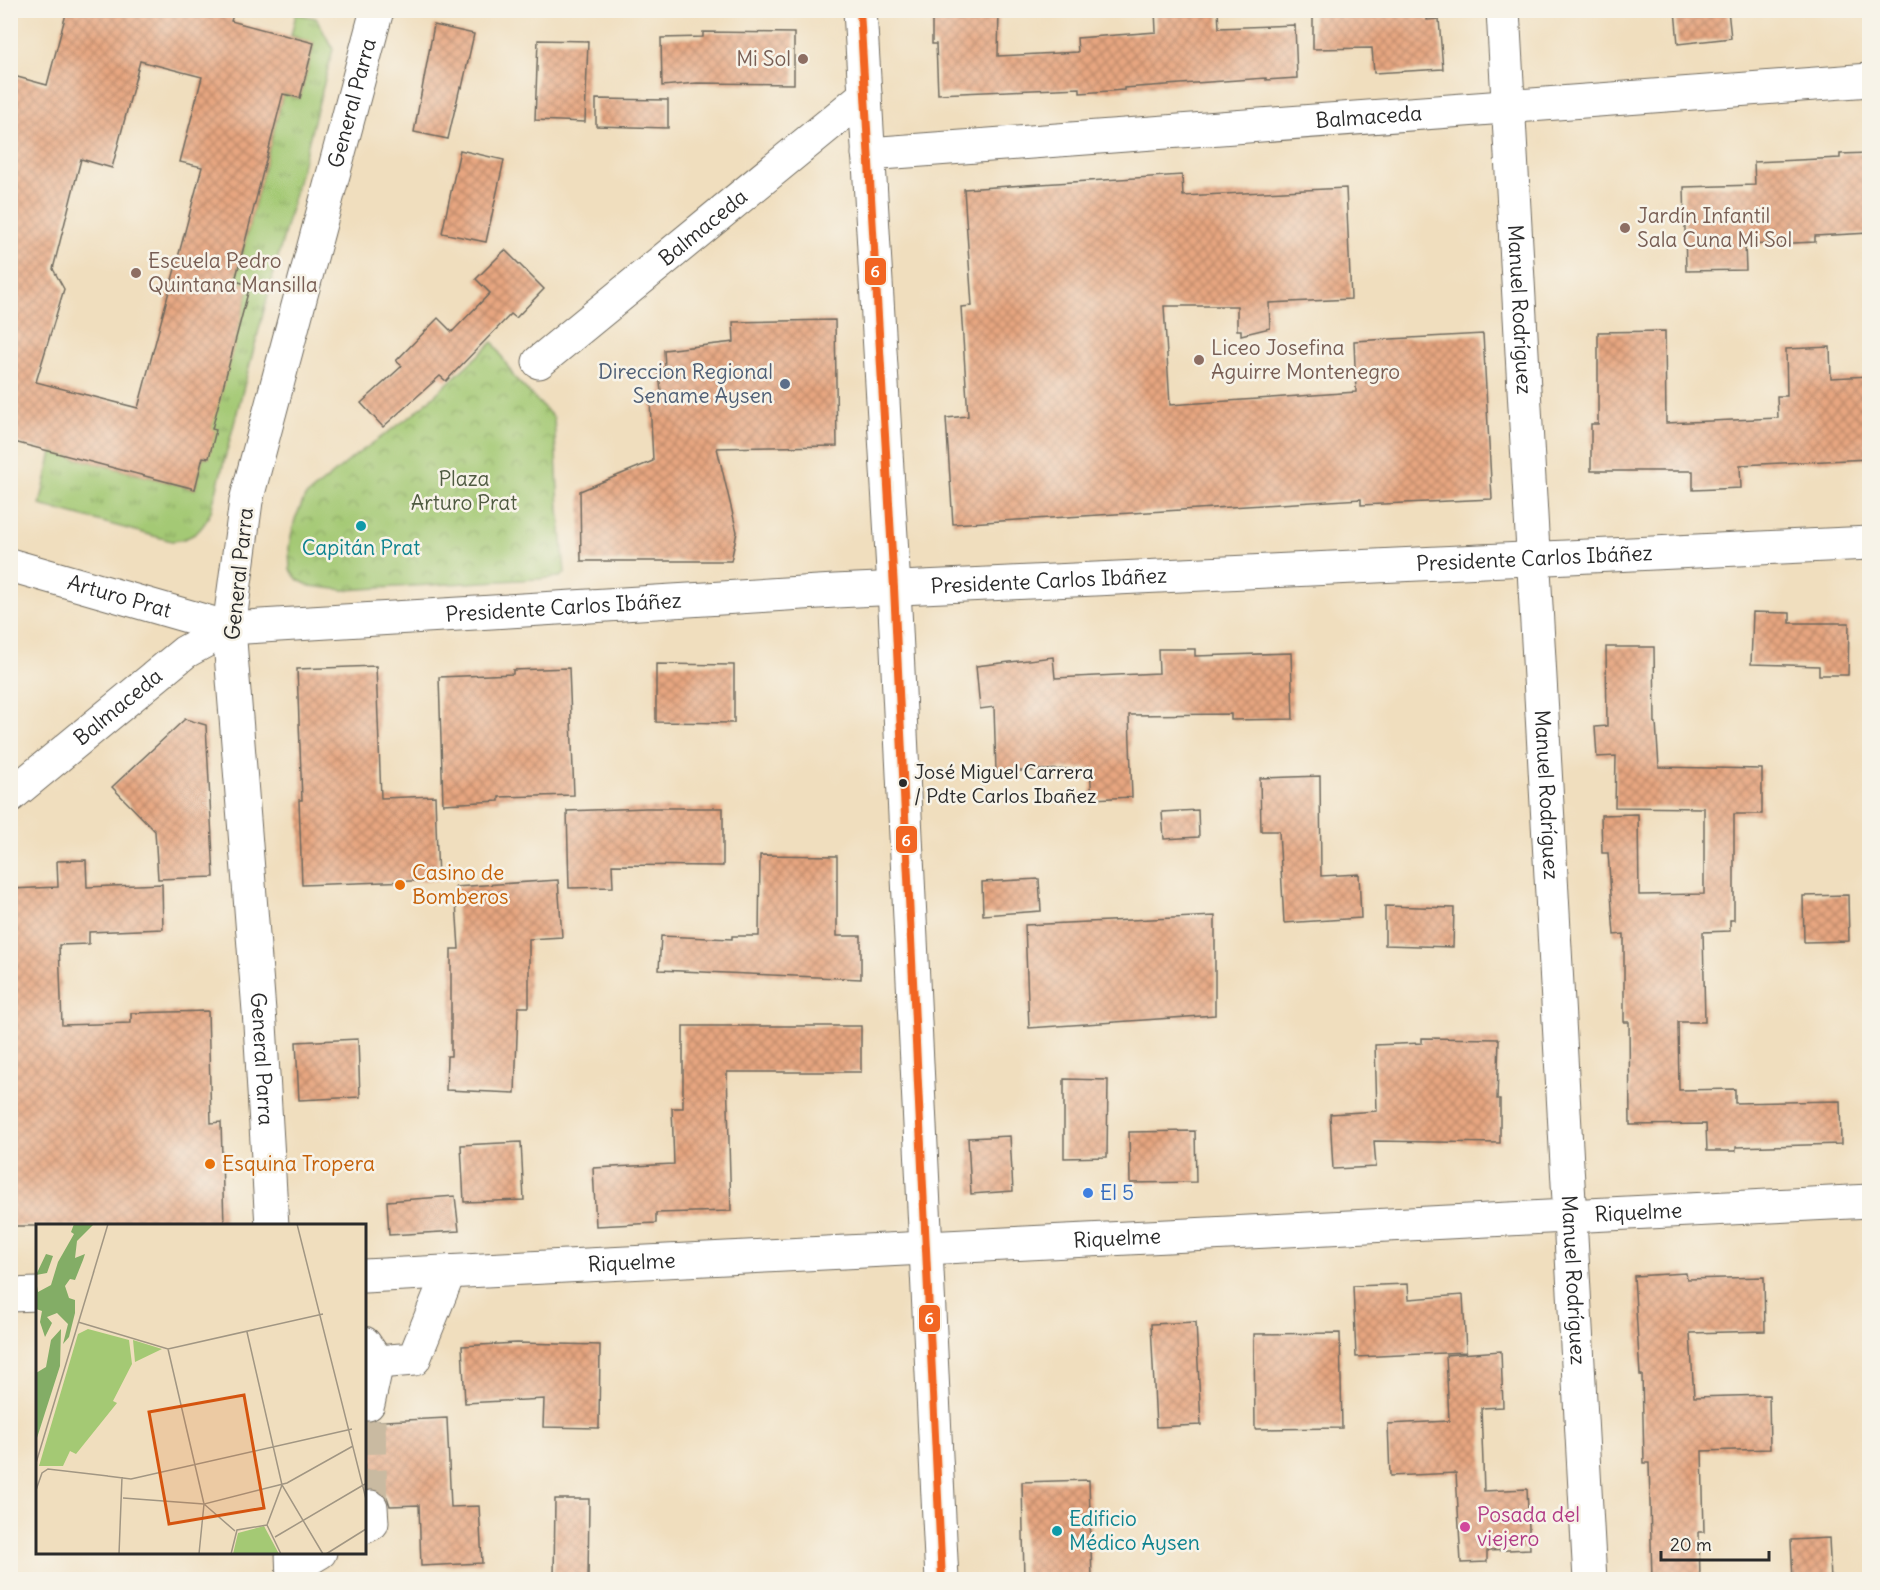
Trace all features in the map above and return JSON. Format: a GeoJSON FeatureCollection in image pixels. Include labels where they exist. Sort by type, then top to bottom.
{"type":"FeatureCollection","features":[{"type":"Feature","properties":{"kind":"street","name":"General Parra"},"geometry":{"type":"LineString","coordinates":[[272,1224],[260,1024],[230,628],[246,501],[376,10]]}},
{"type":"Feature","properties":{"kind":"street"},"geometry":{"type":"LineString","coordinates":[[860,10],[894,588],[942,1580]]}},
{"type":"Feature","properties":{"kind":"street","name":"Manuel Rodríguez"},"geometry":{"type":"LineString","coordinates":[[1503,10],[1590,1580]]}},
{"type":"Feature","properties":{"kind":"street","name":"Balmaceda"},"geometry":{"type":"LineString","coordinates":[[868,154],[1869,80]]}},
{"type":"Feature","properties":{"kind":"street","name":"Balmaceda"},"geometry":{"type":"LineString","coordinates":[[539,362],[865,95]]}},
{"type":"Feature","properties":{"kind":"street","name":"Presidente Carlos Ibáñez"},"geometry":{"type":"LineString","coordinates":[[230,628],[894,588],[1869,543]]}},
{"type":"Feature","properties":{"kind":"street","name":"Arturo Prat"},"geometry":{"type":"LineString","coordinates":[[10,565],[230,628]]}},
{"type":"Feature","properties":{"kind":"street","name":"Balmaceda"},"geometry":{"type":"LineString","coordinates":[[17,784],[185,652],[230,628]]}},
{"type":"Feature","properties":{"kind":"street","name":"Riquelme"},"geometry":{"type":"LineString","coordinates":[[366,1276],[1869,1201]]}},
{"type":"Feature","properties":{"kind":"street"},"geometry":{"type":"LineString","coordinates":[[367,1409],[371,1352],[414,1359],[449,1272]]}},
{"type":"Feature","properties":{"kind":"street"},"geometry":{"type":"LineString","coordinates":[[10,1295],[36,1294]]}},
{"type":"Feature","properties":{"kind":"green space"},"geometry":{"type":"Polygon","coordinates":[[[296,14],[316,18],[333,49],[208,518],[192,536],[172,541],[40,505],[52,452],[195,489],[203,457],[209,458],[211,429],[250,285],[235,281],[283,94],[300,98],[314,43],[291,36],[296,14]]]}},
{"type":"Feature","properties":{"kind":"green space","name":"Plaza Arturo Prat"},"geometry":{"type":"Polygon","coordinates":[[[493,342],[514,377],[554,418],[565,573],[560,577],[537,579],[344,590],[310,586],[298,580],[290,570],[289,546],[295,519],[305,497],[356,455],[415,413],[493,342]]]}},
{"type":"Feature","properties":{"kind":"building"},"geometry":{"type":"Polygon","coordinates":[[[67,10],[218,10],[233,15],[231,21],[314,43],[300,98],[283,94],[235,281],[250,285],[212,429],[216,430],[209,458],[203,457],[195,489],[10,441],[10,75],[47,85],[67,10]],[[140,61],[112,168],[81,159],[53,269],[64,289],[36,382],[138,408],[202,167],[180,162],[202,77],[140,61]]]}},
{"type":"Feature","properties":{"kind":"building"},"geometry":{"type":"Polygon","coordinates":[[[932,10],[999,10],[998,56],[1078,52],[1077,38],[1156,32],[1155,10],[1218,10],[1219,28],[1295,25],[1297,78],[1266,80],[1266,78],[1080,93],[1080,88],[938,94],[936,44],[932,44],[932,10]]]}},
{"type":"Feature","properties":{"kind":"building"},"geometry":{"type":"Polygon","coordinates":[[[1313,10],[1427,10],[1427,20],[1439,19],[1443,69],[1374,73],[1372,48],[1313,49],[1313,10]]]}},
{"type":"Feature","properties":{"kind":"building"},"geometry":{"type":"Polygon","coordinates":[[[1675,10],[1728,10],[1731,38],[1678,44],[1675,10]]]}},
{"type":"Feature","properties":{"kind":"building"},"geometry":{"type":"Polygon","coordinates":[[[434,25],[474,34],[448,139],[414,132],[434,25]]]}},
{"type":"Feature","properties":{"kind":"building"},"geometry":{"type":"Polygon","coordinates":[[[703,32],[794,33],[794,84],[697,83],[662,86],[661,38],[703,37],[703,32]]]}},
{"type":"Feature","properties":{"kind":"building"},"geometry":{"type":"Polygon","coordinates":[[[538,40],[588,41],[585,122],[535,120],[538,40]]]}},
{"type":"Feature","properties":{"kind":"building"},"geometry":{"type":"Polygon","coordinates":[[[596,99],[668,100],[668,128],[596,126],[596,99]]]}},
{"type":"Feature","properties":{"kind":"building"},"geometry":{"type":"Polygon","coordinates":[[[460,150],[504,160],[486,242],[442,233],[460,150]]]}},
{"type":"Feature","properties":{"kind":"building"},"geometry":{"type":"Polygon","coordinates":[[[1869,153],[1869,233],[1815,236],[1815,242],[1745,245],[1746,270],[1686,271],[1684,187],[1755,185],[1754,162],[1840,158],[1840,154],[1869,153]]]}},
{"type":"Feature","properties":{"kind":"building"},"geometry":{"type":"Polygon","coordinates":[[[1182,175],[1183,196],[1346,188],[1351,299],[1269,303],[1270,328],[1241,335],[1241,330],[1237,330],[1237,306],[1164,306],[1170,405],[1356,392],[1354,341],[1483,334],[1492,499],[1361,505],[1361,499],[953,524],[946,418],[968,416],[961,307],[972,306],[964,189],[1182,175]]]}},
{"type":"Feature","properties":{"kind":"building"},"geometry":{"type":"Polygon","coordinates":[[[505,250],[544,289],[516,318],[511,314],[446,381],[440,376],[383,427],[361,403],[402,366],[396,361],[438,318],[452,332],[490,293],[476,279],[505,250]]]}},
{"type":"Feature","properties":{"kind":"building"},"geometry":{"type":"Polygon","coordinates":[[[835,320],[837,446],[717,448],[737,532],[731,561],[581,561],[580,491],[653,461],[650,400],[662,398],[658,368],[665,368],[664,350],[734,342],[733,322],[835,320]]]}},
{"type":"Feature","properties":{"kind":"building"},"geometry":{"type":"Polygon","coordinates":[[[1665,331],[1666,423],[1778,418],[1777,396],[1787,396],[1786,349],[1830,347],[1831,378],[1869,376],[1869,459],[1740,465],[1741,488],[1693,490],[1693,471],[1591,471],[1591,424],[1598,424],[1598,332],[1665,331]]]}},
{"type":"Feature","properties":{"kind":"building"},"geometry":{"type":"Polygon","coordinates":[[[1753,612],[1790,613],[1790,623],[1849,623],[1848,675],[1819,675],[1819,666],[1751,664],[1753,612]]]}},
{"type":"Feature","properties":{"kind":"building"},"geometry":{"type":"Polygon","coordinates":[[[1606,647],[1654,647],[1655,723],[1659,767],[1762,769],[1762,814],[1734,814],[1734,920],[1730,920],[1730,931],[1703,932],[1705,1022],[1678,1022],[1679,1090],[1735,1089],[1735,1103],[1840,1101],[1841,1144],[1736,1147],[1736,1151],[1707,1151],[1706,1124],[1630,1125],[1629,1022],[1624,1022],[1624,934],[1614,935],[1608,853],[1602,853],[1601,815],[1638,814],[1639,895],[1704,894],[1704,808],[1615,807],[1616,756],[1597,757],[1595,727],[1607,726],[1606,647]]]}},
{"type":"Feature","properties":{"kind":"building"},"geometry":{"type":"Polygon","coordinates":[[[1158,649],[1195,649],[1195,656],[1291,653],[1293,719],[1231,720],[1231,714],[1129,715],[1132,797],[1092,799],[1090,768],[996,772],[994,707],[980,709],[976,666],[1053,657],[1055,678],[1159,673],[1158,649]]]}},
{"type":"Feature","properties":{"kind":"building"},"geometry":{"type":"Polygon","coordinates":[[[656,664],[734,665],[734,723],[656,722],[656,664]]]}},
{"type":"Feature","properties":{"kind":"building"},"geometry":{"type":"Polygon","coordinates":[[[376,666],[381,798],[435,796],[438,880],[302,885],[299,800],[302,800],[297,669],[376,666]]]}},
{"type":"Feature","properties":{"kind":"building"},"geometry":{"type":"Polygon","coordinates":[[[569,668],[574,795],[499,797],[499,801],[443,804],[439,677],[513,674],[513,670],[569,668]]]}},
{"type":"Feature","properties":{"kind":"building"},"geometry":{"type":"Polygon","coordinates":[[[185,719],[206,725],[214,877],[158,879],[155,831],[112,787],[185,719]]]}},
{"type":"Feature","properties":{"kind":"building"},"geometry":{"type":"Polygon","coordinates":[[[1320,776],[1321,876],[1359,874],[1361,918],[1284,923],[1279,831],[1261,831],[1260,778],[1320,776]]]}},
{"type":"Feature","properties":{"kind":"building"},"geometry":{"type":"Polygon","coordinates":[[[723,808],[723,866],[612,865],[613,887],[569,888],[567,811],[723,808]]]}},
{"type":"Feature","properties":{"kind":"building"},"geometry":{"type":"Polygon","coordinates":[[[1198,810],[1199,837],[1164,839],[1162,812],[1198,810]]]}},
{"type":"Feature","properties":{"kind":"building"},"geometry":{"type":"Polygon","coordinates":[[[760,855],[837,856],[837,936],[861,936],[861,979],[659,970],[661,936],[732,939],[732,936],[759,936],[760,855]]]}},
{"type":"Feature","properties":{"kind":"building"},"geometry":{"type":"Polygon","coordinates":[[[86,860],[87,887],[162,884],[163,929],[89,932],[89,944],[59,945],[62,1025],[131,1023],[131,1013],[208,1011],[211,1123],[221,1122],[224,1224],[10,1226],[10,889],[58,887],[57,861],[86,860]]]}},
{"type":"Feature","properties":{"kind":"building"},"geometry":{"type":"Polygon","coordinates":[[[1039,879],[1041,911],[983,915],[982,882],[1039,879]]]}},
{"type":"Feature","properties":{"kind":"building"},"geometry":{"type":"Polygon","coordinates":[[[558,880],[562,937],[529,939],[529,1007],[518,1007],[515,1093],[446,1090],[447,1056],[451,1056],[451,949],[459,949],[455,887],[558,880]]]}},
{"type":"Feature","properties":{"kind":"building"},"geometry":{"type":"Polygon","coordinates":[[[1848,895],[1849,941],[1804,942],[1803,896],[1848,895]]]}},
{"type":"Feature","properties":{"kind":"building"},"geometry":{"type":"Polygon","coordinates":[[[1385,906],[1454,908],[1453,947],[1385,945],[1385,906]]]}},
{"type":"Feature","properties":{"kind":"building"},"geometry":{"type":"Polygon","coordinates":[[[1215,916],[1215,1015],[1029,1028],[1025,925],[1215,916]]]}},
{"type":"Feature","properties":{"kind":"building"},"geometry":{"type":"Polygon","coordinates":[[[683,1026],[861,1026],[861,1072],[727,1072],[731,1211],[656,1213],[656,1223],[596,1226],[593,1168],[674,1164],[672,1108],[683,1108],[683,1026]]]}},
{"type":"Feature","properties":{"kind":"building"},"geometry":{"type":"Polygon","coordinates":[[[1422,1038],[1499,1039],[1497,1099],[1500,1099],[1500,1143],[1374,1141],[1376,1167],[1333,1169],[1330,1114],[1377,1111],[1375,1045],[1422,1043],[1422,1038]]]}},
{"type":"Feature","properties":{"kind":"building"},"geometry":{"type":"Polygon","coordinates":[[[358,1039],[360,1097],[299,1100],[296,1042],[358,1039]]]}},
{"type":"Feature","properties":{"kind":"building"},"geometry":{"type":"Polygon","coordinates":[[[1064,1079],[1108,1080],[1107,1157],[1064,1158],[1064,1079]]]}},
{"type":"Feature","properties":{"kind":"building"},"geometry":{"type":"Polygon","coordinates":[[[1195,1131],[1196,1182],[1130,1183],[1129,1132],[1195,1131]]]}},
{"type":"Feature","properties":{"kind":"building"},"geometry":{"type":"Polygon","coordinates":[[[1010,1136],[1013,1191],[971,1194],[968,1138],[1010,1136]]]}},
{"type":"Feature","properties":{"kind":"building"},"geometry":{"type":"Polygon","coordinates":[[[521,1142],[524,1200],[464,1202],[461,1145],[521,1142]]]}},
{"type":"Feature","properties":{"kind":"building"},"geometry":{"type":"Polygon","coordinates":[[[455,1196],[459,1231],[389,1235],[387,1201],[455,1196]]]}},
{"type":"Feature","properties":{"kind":"building"},"geometry":{"type":"Polygon","coordinates":[[[1686,1273],[1687,1279],[1764,1277],[1765,1331],[1690,1333],[1694,1397],[1769,1395],[1770,1449],[1702,1451],[1704,1532],[1699,1532],[1700,1580],[1652,1580],[1649,1463],[1644,1463],[1642,1375],[1640,1375],[1634,1276],[1686,1273]]]}},
{"type":"Feature","properties":{"kind":"building"},"geometry":{"type":"Polygon","coordinates":[[[1408,1284],[1409,1299],[1463,1295],[1466,1352],[1356,1357],[1353,1286],[1408,1284]]]}},
{"type":"Feature","properties":{"kind":"building"},"geometry":{"type":"Polygon","coordinates":[[[1196,1322],[1201,1425],[1156,1427],[1151,1324],[1196,1322]]]}},
{"type":"Feature","properties":{"kind":"building"},"geometry":{"type":"Polygon","coordinates":[[[1340,1333],[1342,1428],[1255,1429],[1254,1334],[1340,1333]]]}},
{"type":"Feature","properties":{"kind":"building"},"geometry":{"type":"Polygon","coordinates":[[[517,1343],[600,1345],[599,1428],[543,1427],[544,1399],[465,1403],[462,1346],[517,1343]]]}},
{"type":"Feature","properties":{"kind":"building"},"geometry":{"type":"Polygon","coordinates":[[[1501,1351],[1503,1407],[1481,1408],[1484,1491],[1527,1489],[1530,1549],[1487,1551],[1487,1562],[1461,1563],[1456,1473],[1390,1476],[1388,1424],[1449,1421],[1446,1355],[1501,1351]]]}},
{"type":"Feature","properties":{"kind":"building"},"geometry":{"type":"Polygon","coordinates":[[[447,1418],[451,1507],[479,1506],[482,1563],[421,1566],[419,1505],[390,1506],[387,1497],[380,1491],[366,1489],[366,1422],[447,1418]]]}},
{"type":"Feature","properties":{"kind":"building","name":"Edificio Médico Aysen"},"geometry":{"type":"Polygon","coordinates":[[[1089,1480],[1092,1580],[1024,1580],[1022,1482],[1089,1480]]]}},
{"type":"Feature","properties":{"kind":"building"},"geometry":{"type":"Polygon","coordinates":[[[555,1499],[589,1499],[588,1580],[554,1580],[555,1499]]]}},
{"type":"Feature","properties":{"kind":"building"},"geometry":{"type":"Polygon","coordinates":[[[1829,1538],[1831,1580],[1793,1580],[1791,1540],[1829,1538]]]}},
{"type":"Feature","properties":{"kind":"tunnel"},"geometry":{"type":"LineString","coordinates":[[369,1421],[371,1507]]}},
{"type":"Feature","properties":{"kind":"transit line","name":"6"},"geometry":{"type":"LineString","coordinates":[[860,10],[894,588],[942,1580]]}},
{"type":"Feature","properties":{"kind":"place","name":"Mi Sol"},"geometry":{"type":"Point","coordinates":[803,59]}},
{"type":"Feature","properties":{"kind":"place","name":"Jardín Infantil Sala Cuna Mi Sol"},"geometry":{"type":"Point","coordinates":[1625,228]}},
{"type":"Feature","properties":{"kind":"place","name":"Escuela Pedro Quintana Mansilla"},"geometry":{"type":"Point","coordinates":[136,273]}},
{"type":"Feature","properties":{"kind":"place","name":"Liceo Josefina Aguirre Montenegro"},"geometry":{"type":"Point","coordinates":[1199,360]}},
{"type":"Feature","properties":{"kind":"place","name":"Direccion Regional Sename Aysen"},"geometry":{"type":"Point","coordinates":[785,384]}},
{"type":"Feature","properties":{"kind":"place","name":"Capitán Prat"},"geometry":{"type":"Point","coordinates":[361,526]}},
{"type":"Feature","properties":{"kind":"place","name":"José Miguel Carrera / Pdte Carlos Ibañez"},"geometry":{"type":"Point","coordinates":[903,783]}},
{"type":"Feature","properties":{"kind":"place","name":"Casino de Bomberos"},"geometry":{"type":"Point","coordinates":[400,885]}},
{"type":"Feature","properties":{"kind":"place","name":"Esquina Tropera"},"geometry":{"type":"Point","coordinates":[210,1164]}},
{"type":"Feature","properties":{"kind":"place","name":"El 5"},"geometry":{"type":"Point","coordinates":[1088,1193]}},
{"type":"Feature","properties":{"kind":"place","name":"Posada del viejero"},"geometry":{"type":"Point","coordinates":[1465,1527]}},
{"type":"Feature","properties":{"kind":"place","name":"Edificio Médico Aysen"},"geometry":{"type":"Point","coordinates":[1057,1531]}}]}
